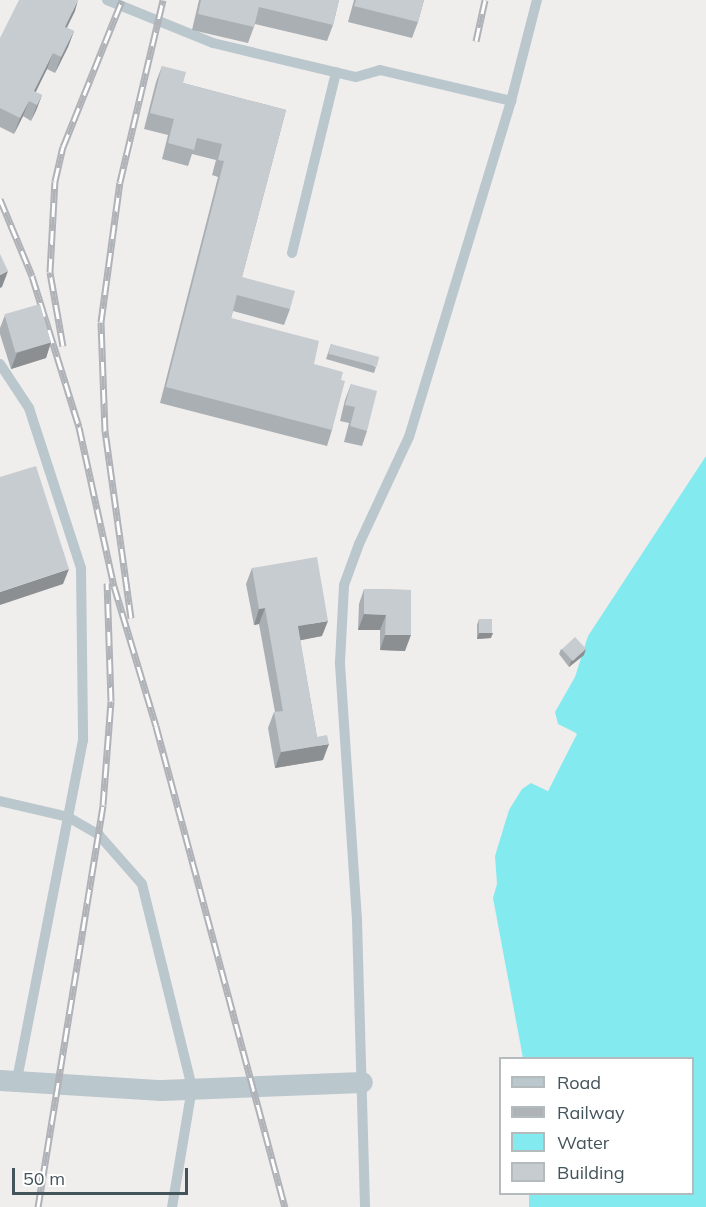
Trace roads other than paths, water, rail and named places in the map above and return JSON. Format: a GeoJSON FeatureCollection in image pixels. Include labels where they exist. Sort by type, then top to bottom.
{"type":"FeatureCollection","features":[{"type":"Feature","properties":{"kind":"street"},"geometry":{"type":"LineString","coordinates":[[8,1080],[107,1088],[192,1088],[362,1082]]}},
{"type":"Feature","properties":{"kind":"lane"},"geometry":{"type":"LineString","coordinates":[[107,0],[213,43],[356,77],[380,70],[511,101]]}},
{"type":"Feature","properties":{"kind":"lane"},"geometry":{"type":"LineString","coordinates":[[364,1207],[357,920],[340,662],[344,585],[359,544],[409,437],[511,101],[537,0]]}},
{"type":"Feature","properties":{"kind":"lane"},"geometry":{"type":"LineString","coordinates":[[292,253],[336,72]]}},
{"type":"Feature","properties":{"kind":"lane"},"geometry":{"type":"LineString","coordinates":[[0,364],[29,408],[81,568],[82,740],[68,817],[8,1080]]}},
{"type":"Feature","properties":{"kind":"lane"},"geometry":{"type":"LineString","coordinates":[[0,801],[68,817],[99,835],[142,884],[192,1088],[172,1207]]}},
{"type":"Feature","properties":{"kind":"water"},"geometry":{"type":"Polygon","coordinates":[[[706,456],[706,1207],[529,1207],[529,1195],[694,1195],[694,1057],[523,1057],[493,898],[497,884],[495,856],[509,810],[522,789],[531,783],[548,791],[576,733],[558,724],[555,712],[575,677],[588,636],[706,456]]]}},
{"type":"Feature","properties":{"kind":"railway"},"geometry":{"type":"LineString","coordinates":[[63,346],[50,272],[55,181],[63,147],[122,0]]}},
{"type":"Feature","properties":{"kind":"railway"},"geometry":{"type":"LineString","coordinates":[[131,618],[105,431],[101,322],[120,182],[163,0]]}},
{"type":"Feature","properties":{"kind":"railway"},"geometry":{"type":"LineString","coordinates":[[476,41],[485,0]]}},
{"type":"Feature","properties":{"kind":"railway"},"geometry":{"type":"LineString","coordinates":[[0,199],[32,276],[79,427],[114,586],[156,726],[285,1207]]}},
{"type":"Feature","properties":{"kind":"railway"},"geometry":{"type":"LineString","coordinates":[[38,1207],[103,805],[111,701],[107,583]]}}]}
